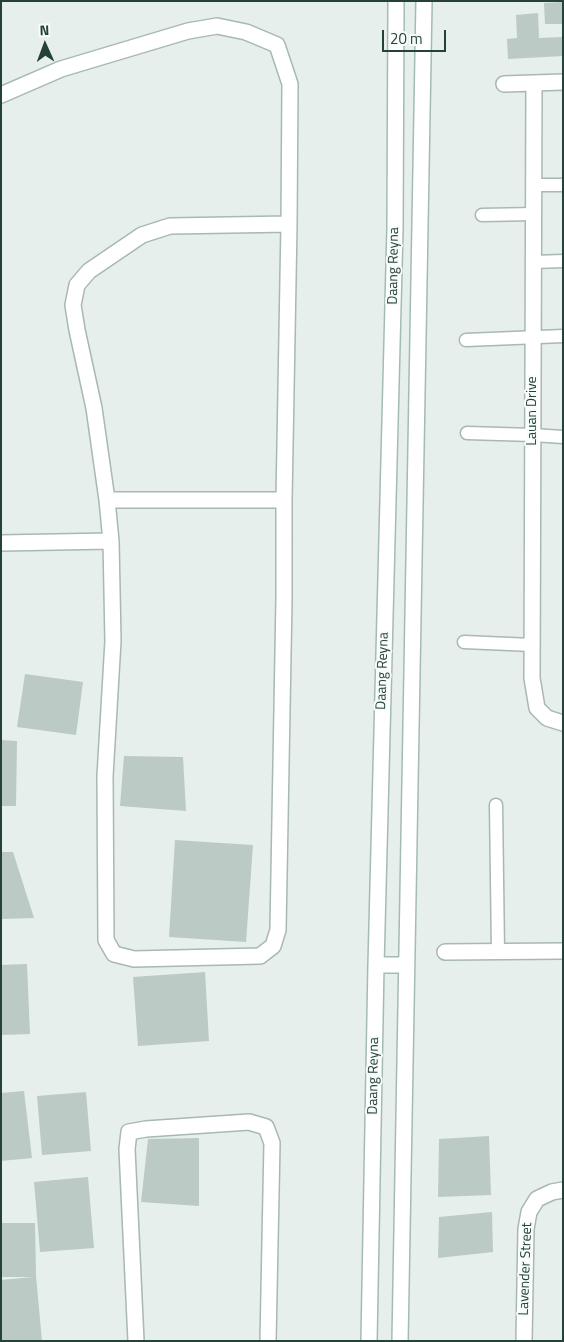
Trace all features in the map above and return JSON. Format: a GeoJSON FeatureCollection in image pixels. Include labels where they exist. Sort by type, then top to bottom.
{"type":"FeatureCollection","features":[{"type":"Feature","properties":{"kind":"street","name":"Daang Reyna"},"geometry":{"type":"LineString","coordinates":[[369,1341],[376,965],[395,228],[396,1]]}},
{"type":"Feature","properties":{"kind":"street","name":"Daang Reyna"},"geometry":{"type":"LineString","coordinates":[[400,1341],[424,1]]}},
{"type":"Feature","properties":{"kind":"street"},"geometry":{"type":"LineString","coordinates":[[1,94],[61,68],[188,31],[217,26],[246,32],[277,46],[290,84],[289,224],[284,500],[284,598],[278,930],[273,946],[260,956],[134,959],[114,954],[106,940],[105,776],[113,641],[111,541],[94,408],[73,305],[77,286],[89,271],[142,236],[170,226],[289,224]]}},
{"type":"Feature","properties":{"kind":"street"},"geometry":{"type":"LineString","coordinates":[[504,84],[563,82]]}},
{"type":"Feature","properties":{"kind":"street","name":"Lauan Drive"},"geometry":{"type":"LineString","coordinates":[[534,83],[532,678],[537,708],[547,718],[563,722]]}},
{"type":"Feature","properties":{"kind":"street"},"geometry":{"type":"LineString","coordinates":[[107,500],[284,500]]}},
{"type":"Feature","properties":{"kind":"street"},"geometry":{"type":"LineString","coordinates":[[1,543],[111,541]]}},
{"type":"Feature","properties":{"kind":"street"},"geometry":{"type":"LineString","coordinates":[[445,952],[563,950]]}},
{"type":"Feature","properties":{"kind":"street"},"geometry":{"type":"LineString","coordinates":[[376,965],[406,965]]}},
{"type":"Feature","properties":{"kind":"street"},"geometry":{"type":"LineString","coordinates":[[136,1341],[127,1149],[129,1132],[146,1129],[250,1122],[266,1127],[272,1143],[268,1341]]}},
{"type":"Feature","properties":{"kind":"street","name":"Lavender Street"},"geometry":{"type":"LineString","coordinates":[[524,1341],[526,1229],[529,1212],[537,1200],[552,1192],[563,1190]]}},
{"type":"Feature","properties":{"kind":"lane"},"geometry":{"type":"LineString","coordinates":[[534,185],[563,185]]}},
{"type":"Feature","properties":{"kind":"lane"},"geometry":{"type":"LineString","coordinates":[[482,215],[534,214]]}},
{"type":"Feature","properties":{"kind":"lane"},"geometry":{"type":"LineString","coordinates":[[534,262],[563,262]]}},
{"type":"Feature","properties":{"kind":"lane"},"geometry":{"type":"LineString","coordinates":[[466,340],[563,336]]}},
{"type":"Feature","properties":{"kind":"lane"},"geometry":{"type":"LineString","coordinates":[[467,433],[563,437]]}},
{"type":"Feature","properties":{"kind":"lane"},"geometry":{"type":"LineString","coordinates":[[464,642],[532,645]]}},
{"type":"Feature","properties":{"kind":"lane"},"geometry":{"type":"LineString","coordinates":[[496,805],[498,952]]}},
{"type":"Feature","properties":{"kind":"building"},"geometry":{"type":"Polygon","coordinates":[[[563,2],[563,24],[545,24],[544,3],[563,2]]]}},
{"type":"Feature","properties":{"kind":"building"},"geometry":{"type":"Polygon","coordinates":[[[538,13],[539,38],[563,37],[563,56],[508,59],[507,39],[517,38],[516,15],[538,13]]]}},
{"type":"Feature","properties":{"kind":"building"},"geometry":{"type":"Polygon","coordinates":[[[25,674],[83,682],[76,735],[17,727],[25,674]]]}},
{"type":"Feature","properties":{"kind":"building"},"geometry":{"type":"Polygon","coordinates":[[[1,740],[17,741],[16,806],[1,806],[1,740]]]}},
{"type":"Feature","properties":{"kind":"building"},"geometry":{"type":"Polygon","coordinates":[[[124,756],[183,757],[186,811],[120,806],[124,756]]]}},
{"type":"Feature","properties":{"kind":"building"},"geometry":{"type":"Polygon","coordinates":[[[175,840],[253,845],[246,942],[169,937],[175,840]]]}},
{"type":"Feature","properties":{"kind":"building"},"geometry":{"type":"Polygon","coordinates":[[[1,852],[13,852],[34,918],[1,919],[1,852]]]}},
{"type":"Feature","properties":{"kind":"building"},"geometry":{"type":"Polygon","coordinates":[[[27,964],[30,1034],[1,1035],[1,965],[27,964]]]}},
{"type":"Feature","properties":{"kind":"building"},"geometry":{"type":"Polygon","coordinates":[[[205,972],[209,1041],[138,1046],[133,977],[205,972]]]}},
{"type":"Feature","properties":{"kind":"building"},"geometry":{"type":"Polygon","coordinates":[[[24,1091],[32,1158],[1,1161],[1,1093],[24,1091]]]}},
{"type":"Feature","properties":{"kind":"building"},"geometry":{"type":"Polygon","coordinates":[[[86,1092],[91,1151],[42,1155],[37,1096],[86,1092]]]}},
{"type":"Feature","properties":{"kind":"building"},"geometry":{"type":"Polygon","coordinates":[[[489,1136],[491,1195],[438,1197],[439,1139],[489,1136]]]}},
{"type":"Feature","properties":{"kind":"building"},"geometry":{"type":"Polygon","coordinates":[[[199,1138],[199,1206],[141,1202],[148,1139],[199,1138]]]}},
{"type":"Feature","properties":{"kind":"building"},"geometry":{"type":"Polygon","coordinates":[[[88,1177],[94,1248],[40,1252],[34,1182],[88,1177]]]}},
{"type":"Feature","properties":{"kind":"building"},"geometry":{"type":"Polygon","coordinates":[[[492,1212],[493,1252],[438,1258],[439,1217],[492,1212]]]}},
{"type":"Feature","properties":{"kind":"building"},"geometry":{"type":"Polygon","coordinates":[[[1,1223],[35,1223],[36,1276],[42,1341],[1,1341],[1,1280],[33,1277],[1,1277],[1,1223]]]}}]}
